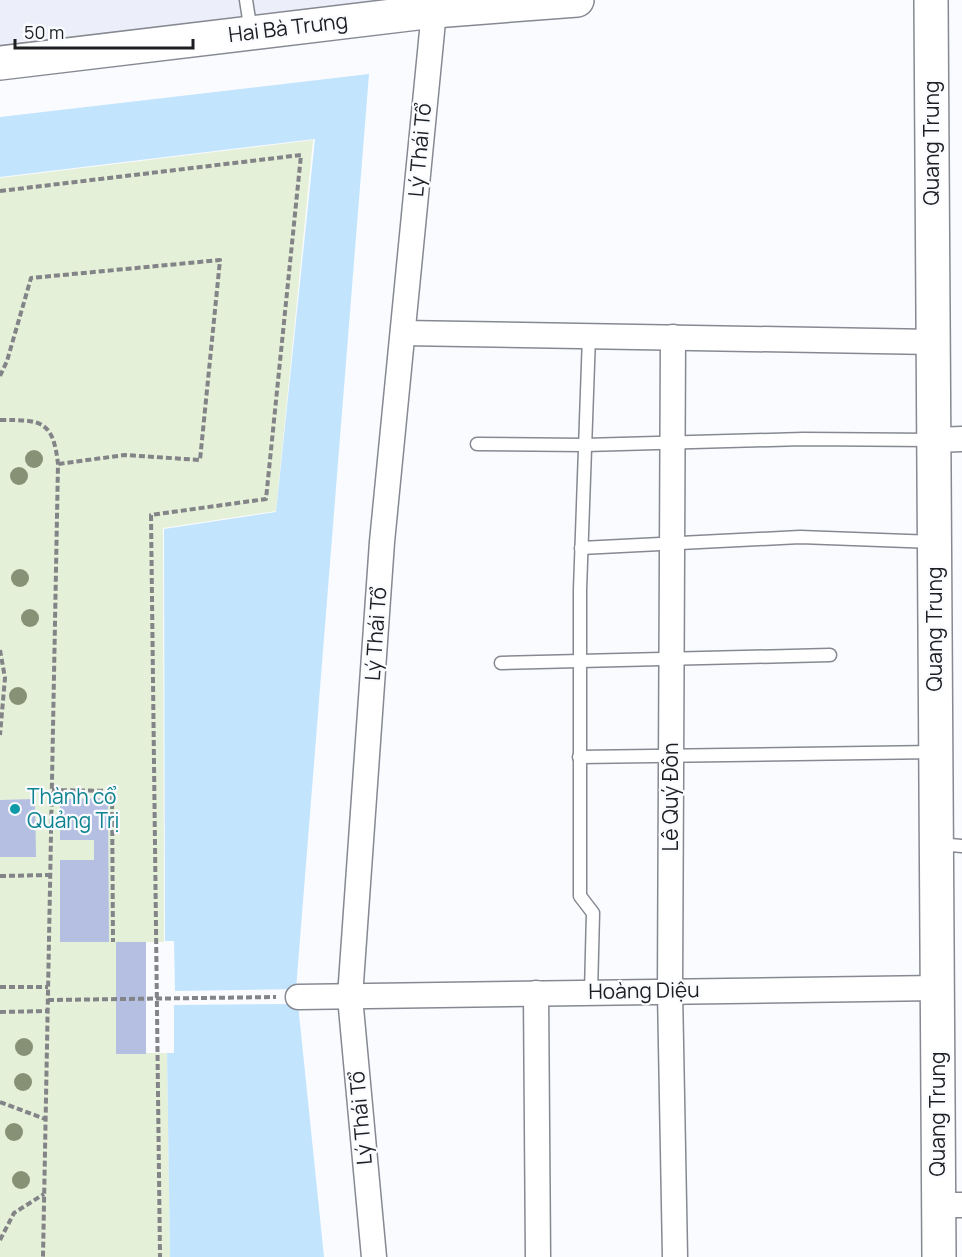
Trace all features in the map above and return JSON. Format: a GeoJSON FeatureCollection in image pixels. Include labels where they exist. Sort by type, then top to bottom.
{"type":"FeatureCollection","features":[{"type":"Feature","properties":{"kind":"street","name":"Hai Bà Trưng"},"geometry":{"type":"LineString","coordinates":[[0,63],[434,11],[577,0]]}},
{"type":"Feature","properties":{"kind":"street","name":"Quang Trung"},"geometry":{"type":"LineString","coordinates":[[931,0],[933,342],[948,439],[934,542],[936,752],[949,845],[937,988],[950,1205],[939,1257]]}},
{"type":"Feature","properties":{"kind":"street","name":"Lý Thái Tổ"},"geometry":{"type":"LineString","coordinates":[[374,1257],[350,997],[382,543],[434,11]]}},
{"type":"Feature","properties":{"kind":"street"},"geometry":{"type":"LineString","coordinates":[[403,333],[933,342]]}},
{"type":"Feature","properties":{"kind":"street","name":"Lê Quý Đôn"},"geometry":{"type":"LineString","coordinates":[[673,337],[670,991],[675,1257]]}},
{"type":"Feature","properties":{"kind":"street","name":"Hoàng Diệu"},"geometry":{"type":"LineString","coordinates":[[298,997],[937,988]]}},
{"type":"Feature","properties":{"kind":"street"},"geometry":{"type":"LineString","coordinates":[[536,993],[538,1257]]}},
{"type":"Feature","properties":{"kind":"lane"},"geometry":{"type":"LineString","coordinates":[[246,0],[252,33]]}},
{"type":"Feature","properties":{"kind":"lane"},"geometry":{"type":"LineString","coordinates":[[589,336],[581,548],[579,757],[580,896],[593,913],[591,992]]}},
{"type":"Feature","properties":{"kind":"lane"},"geometry":{"type":"LineString","coordinates":[[477,444],[585,445],[948,439]]}},
{"type":"Feature","properties":{"kind":"lane"},"geometry":{"type":"LineString","coordinates":[[581,548],[800,537],[934,542]]}},
{"type":"Feature","properties":{"kind":"lane"},"geometry":{"type":"LineString","coordinates":[[501,663],[672,657],[830,655]]}},
{"type":"Feature","properties":{"kind":"lane"},"geometry":{"type":"LineString","coordinates":[[579,757],[936,752]]}},
{"type":"Feature","properties":{"kind":"path"},"geometry":{"type":"LineString","coordinates":[[0,191],[301,155],[266,499],[151,515],[160,1257]]}},
{"type":"Feature","properties":{"kind":"path"},"geometry":{"type":"LineString","coordinates":[[0,376],[7,361],[32,278],[220,260],[200,460],[125,455],[58,464]]}},
{"type":"Feature","properties":{"kind":"path"},"geometry":{"type":"LineString","coordinates":[[0,420],[36,420],[48,428],[56,443],[58,464],[43,1257]]}},
{"type":"Feature","properties":{"kind":"path"},"geometry":{"type":"LineString","coordinates":[[0,650],[5,678],[0,735]]}},
{"type":"Feature","properties":{"kind":"path"},"geometry":{"type":"LineString","coordinates":[[52,790],[112,791],[113,942]]}},
{"type":"Feature","properties":{"kind":"path"},"geometry":{"type":"LineString","coordinates":[[0,876],[50,875]]}},
{"type":"Feature","properties":{"kind":"path"},"geometry":{"type":"LineString","coordinates":[[0,987],[48,987]]}},
{"type":"Feature","properties":{"kind":"path"},"geometry":{"type":"LineString","coordinates":[[48,1000],[298,997]]}},
{"type":"Feature","properties":{"kind":"path"},"geometry":{"type":"LineString","coordinates":[[0,1012],[48,1011]]}},
{"type":"Feature","properties":{"kind":"path"},"geometry":{"type":"LineString","coordinates":[[0,1102],[45,1119]]}},
{"type":"Feature","properties":{"kind":"path"},"geometry":{"type":"LineString","coordinates":[[0,1240],[4,1228],[14,1213],[44,1193]]}},
{"type":"Feature","properties":{"kind":"shaded area"},"geometry":{"type":"Polygon","coordinates":[[[0,0],[385,0],[0,44],[0,0]]]}},
{"type":"Feature","properties":{"kind":"green space"},"geometry":{"type":"Polygon","coordinates":[[[313,140],[276,511],[163,528],[164,942],[116,942],[116,1053],[167,1053],[170,1257],[0,1257],[0,178],[313,140]]]}},
{"type":"Feature","properties":{"kind":"water"},"geometry":{"type":"Polygon","coordinates":[[[369,74],[296,989],[175,991],[174,941],[165,941],[164,529],[276,512],[315,139],[0,177],[0,117],[369,74]]]}},
{"type":"Feature","properties":{"kind":"water"},"geometry":{"type":"Polygon","coordinates":[[[298,1004],[324,1257],[170,1257],[167,1053],[174,1053],[174,1005],[298,1004]]]}},
{"type":"Feature","properties":{"kind":"building"},"geometry":{"type":"Polygon","coordinates":[[[108,798],[109,942],[60,942],[60,860],[94,860],[94,840],[60,840],[60,799],[108,798]]]}},
{"type":"Feature","properties":{"kind":"building"},"geometry":{"type":"Polygon","coordinates":[[[35,799],[36,857],[0,857],[0,800],[35,799]]]}},
{"type":"Feature","properties":{"kind":"building"},"geometry":{"type":"Polygon","coordinates":[[[116,942],[146,942],[146,1054],[116,1054],[116,942]]]}},
{"type":"Feature","properties":{"kind":"place","name":"Thành cổ Quảng Trị"},"geometry":{"type":"Point","coordinates":[15,809]}}]}
